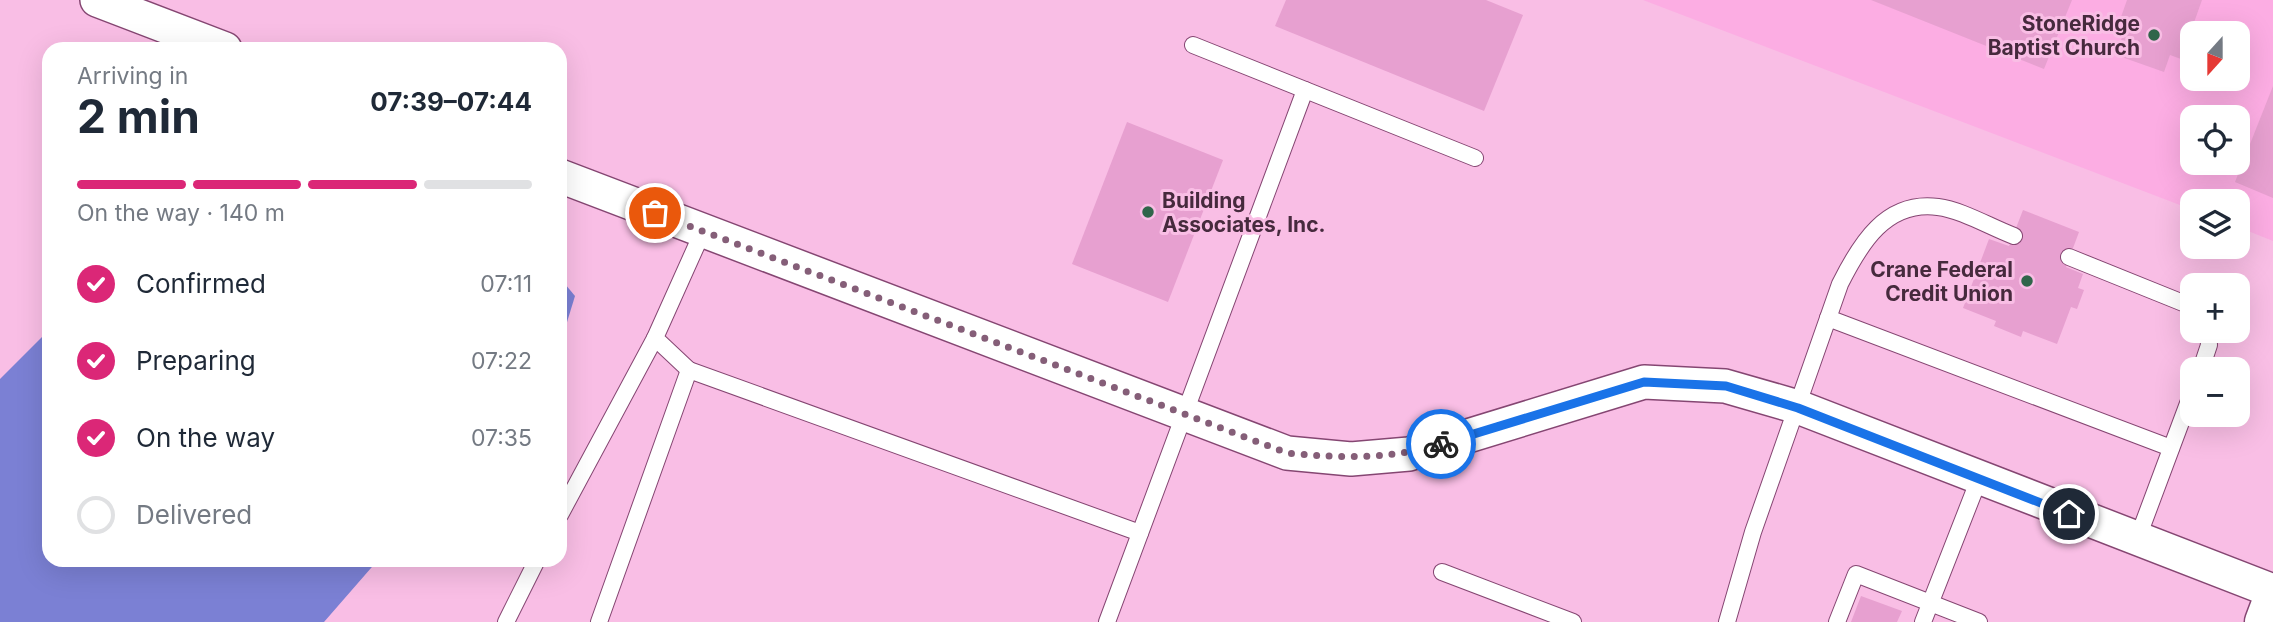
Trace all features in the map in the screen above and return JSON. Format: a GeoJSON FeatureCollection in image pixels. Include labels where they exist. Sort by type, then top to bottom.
{"type":"FeatureCollection","features":[{"type":"Feature","properties":{"kind":"main road"},"geometry":{"type":"LineString","coordinates":[[2264,622],[2273,598]]}},
{"type":"Feature","properties":{"kind":"street"},"geometry":{"type":"LineString","coordinates":[[97,0],[207,42]]}},
{"type":"Feature","properties":{"kind":"street"},"geometry":{"type":"LineString","coordinates":[[567,180],[1287,453],[1351,459],[1409,454],[1644,382],[1726,386],[1798,408],[1979,480],[2273,591]]}},
{"type":"Feature","properties":{"kind":"lane"},"geometry":{"type":"LineString","coordinates":[[1193,45],[1475,158]]}},
{"type":"Feature","properties":{"kind":"lane"},"geometry":{"type":"LineString","coordinates":[[1107,622],[1305,90]]}},
{"type":"Feature","properties":{"kind":"lane"},"geometry":{"type":"LineString","coordinates":[[1727,622],[1754,532],[1828,318],[1840,284],[1857,250],[1878,226],[1905,208],[1939,207],[2014,236]]}},
{"type":"Feature","properties":{"kind":"lane"},"geometry":{"type":"LineString","coordinates":[[567,502],[655,338],[703,231]]}},
{"type":"Feature","properties":{"kind":"lane"},"geometry":{"type":"LineString","coordinates":[[2069,257],[2180,302]]}},
{"type":"Feature","properties":{"kind":"lane"},"geometry":{"type":"LineString","coordinates":[[1828,318],[2171,448]]}},
{"type":"Feature","properties":{"kind":"lane"},"geometry":{"type":"LineString","coordinates":[[655,338],[689,370],[1140,533]]}},
{"type":"Feature","properties":{"kind":"lane"},"geometry":{"type":"LineString","coordinates":[[599,622],[689,370]]}},
{"type":"Feature","properties":{"kind":"lane"},"geometry":{"type":"LineString","coordinates":[[2137,540],[2180,424]]}},
{"type":"Feature","properties":{"kind":"lane"},"geometry":{"type":"LineString","coordinates":[[1923,622],[1979,480]]}},
{"type":"Feature","properties":{"kind":"lane"},"geometry":{"type":"LineString","coordinates":[[506,622],[534,567]]}},
{"type":"Feature","properties":{"kind":"lane"},"geometry":{"type":"LineString","coordinates":[[1442,572],[1573,622]]}},
{"type":"Feature","properties":{"kind":"lane"},"geometry":{"type":"LineString","coordinates":[[1837,622],[1856,574],[1979,622]]}},
{"type":"Feature","properties":{"kind":"shaded area"},"geometry":{"type":"Polygon","coordinates":[[[1643,0],[2273,0],[2273,241],[2250,232],[2250,189],[2180,189],[2180,205],[1643,0]]]}},
{"type":"Feature","properties":{"kind":"water"},"geometry":{"type":"Polygon","coordinates":[[[567,286],[575,296],[567,322],[567,286]]]}},
{"type":"Feature","properties":{"kind":"water"},"geometry":{"type":"Polygon","coordinates":[[[42,337],[42,567],[372,567],[324,622],[0,622],[0,379],[42,337]]]}},
{"type":"Feature","properties":{"kind":"building"},"geometry":{"type":"Polygon","coordinates":[[[1286,0],[1486,0],[1523,15],[1484,111],[1275,26],[1286,0]]]}},
{"type":"Feature","properties":{"kind":"building"},"geometry":{"type":"Polygon","coordinates":[[[1871,0],[2072,0],[2044,69],[1871,0]]]}},
{"type":"Feature","properties":{"kind":"building","name":"StoneRidge Baptist Church"},"geometry":{"type":"Polygon","coordinates":[[[2127,0],[2202,0],[2195,21],[2180,21],[2180,59],[2170,55],[2164,72],[2116,55],[2122,37],[2115,34],[2127,0]]]}},
{"type":"Feature","properties":{"kind":"building"},"geometry":{"type":"Polygon","coordinates":[[[2273,86],[2273,198],[2235,182],[2238,175],[2250,175],[2250,144],[2273,86]]]}},
{"type":"Feature","properties":{"kind":"building","name":"Building Associates, Inc."},"geometry":{"type":"Polygon","coordinates":[[[1127,122],[1223,160],[1168,302],[1072,264],[1127,122]]]}},
{"type":"Feature","properties":{"kind":"building","name":"Crane Federal Credit Union"},"geometry":{"type":"Polygon","coordinates":[[[2023,210],[2079,232],[2066,267],[2083,274],[2078,288],[2084,290],[2077,309],[2071,307],[2057,344],[2023,331],[2021,337],[1994,326],[1996,321],[1963,308],[1989,239],[2009,246],[2023,210]]]}},
{"type":"Feature","properties":{"kind":"building"},"geometry":{"type":"Polygon","coordinates":[[[1861,596],[1902,611],[1897,622],[1851,622],[1861,596]]]}},
{"type":"Feature","properties":{"kind":"way so far"},"geometry":{"type":"LineString","coordinates":[[655,213],[1287,453],[1351,459],[1409,454],[1441,444]]}},
{"type":"Feature","properties":{"kind":"place","name":"StoneRidge Baptist Church"},"geometry":{"type":"Point","coordinates":[2154,35]}},
{"type":"Feature","properties":{"kind":"place","name":"Building Associates, Inc."},"geometry":{"type":"Point","coordinates":[1148,212]}},
{"type":"Feature","properties":{"kind":"place","name":"Crane Federal Credit Union"},"geometry":{"type":"Point","coordinates":[2027,281]}},
{"type":"Feature","properties":{"kind":"route"},"geometry":{"type":"LineString","coordinates":[[1441,444],[1644,382],[1726,386],[1798,408],[2069,514]]}}]}
